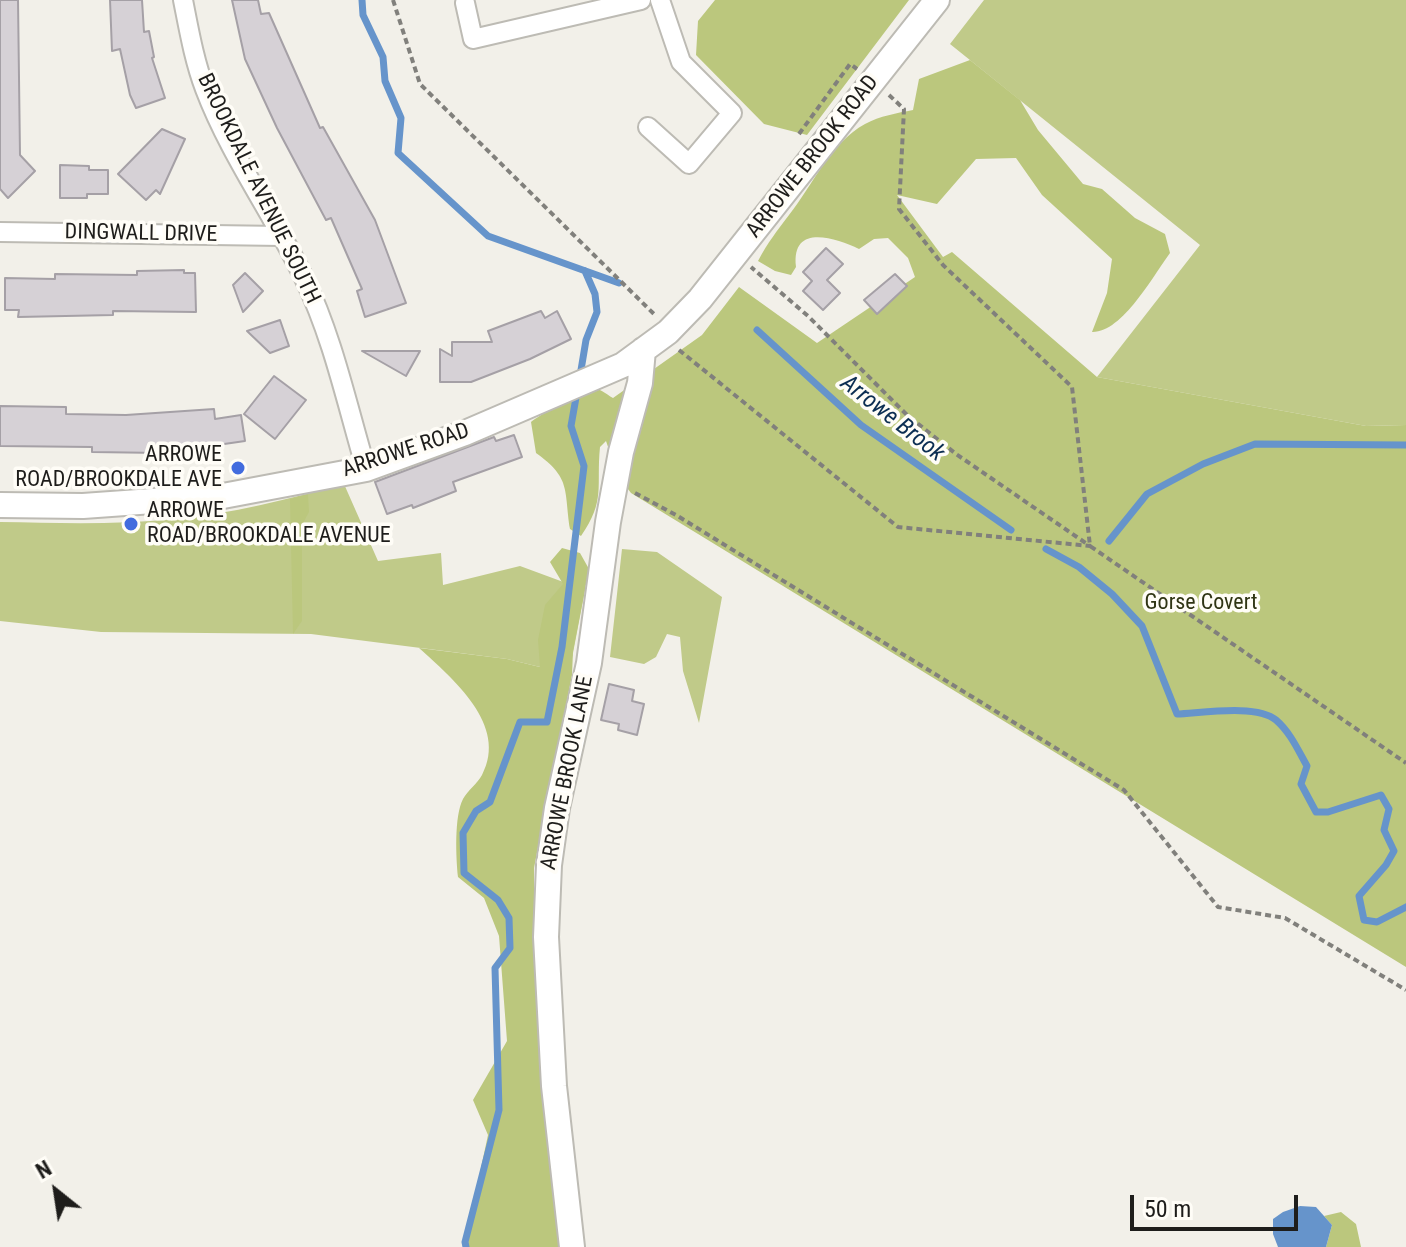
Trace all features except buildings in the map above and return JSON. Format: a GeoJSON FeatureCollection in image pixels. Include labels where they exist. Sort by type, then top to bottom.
{"type":"FeatureCollection","features":[{"type":"Feature","properties":{"kind":"street","name":"BROOKDALE AVENUE SOUTH"},"geometry":{"type":"LineString","coordinates":[[183,0],[191,44],[206,90],[241,165],[305,280],[331,346],[366,469]]}},
{"type":"Feature","properties":{"kind":"street"},"geometry":{"type":"LineString","coordinates":[[465,3],[473,39],[641,0]]}},
{"type":"Feature","properties":{"kind":"street"},"geometry":{"type":"LineString","coordinates":[[648,127],[689,164],[732,113],[681,62],[660,0]]}},
{"type":"Feature","properties":{"kind":"street","name":"ARROWE BROOK ROAD"},"geometry":{"type":"LineString","coordinates":[[688,314],[937,0]]}},
{"type":"Feature","properties":{"kind":"street","name":"DINGWALL DRIVE"},"geometry":{"type":"LineString","coordinates":[[0,232],[282,236]]}},
{"type":"Feature","properties":{"kind":"street","name":"ARROWE ROAD"},"geometry":{"type":"LineString","coordinates":[[0,505],[83,506],[223,496],[366,469],[465,433],[623,365],[653,334],[688,314]]}},
{"type":"Feature","properties":{"kind":"street","name":"ARROWE BROOK LANE"},"geometry":{"type":"LineString","coordinates":[[572,1247],[553,1071],[546,937],[549,865],[557,808],[589,663],[608,522],[653,334]]}},
{"type":"Feature","properties":{"kind":"path"},"geometry":{"type":"LineString","coordinates":[[393,0],[420,84],[653,334],[898,527],[1090,546]]}},
{"type":"Feature","properties":{"kind":"path"},"geometry":{"type":"LineString","coordinates":[[794,140],[850,64],[873,80],[904,109],[899,209],[943,265],[1072,387],[1090,546]]}},
{"type":"Feature","properties":{"kind":"path"},"geometry":{"type":"LineString","coordinates":[[735,254],[808,316],[907,415],[956,454],[1406,763]]}},
{"type":"Feature","properties":{"kind":"path"},"geometry":{"type":"LineString","coordinates":[[616,482],[676,515],[1124,790],[1218,907],[1285,918],[1406,990]]}},
{"type":"Feature","properties":{"kind":"green space"},"geometry":{"type":"Polygon","coordinates":[[[715,0],[909,0],[807,135],[764,124],[696,55],[698,21],[715,0]]]}},
{"type":"Feature","properties":{"kind":"green space"},"geometry":{"type":"Polygon","coordinates":[[[984,0],[1406,0],[1406,425],[1366,426],[1097,377],[1200,245],[950,44],[984,0]]]}},
{"type":"Feature","properties":{"kind":"green space","name":"Gorse Covert"},"geometry":{"type":"Polygon","coordinates":[[[970,60],[1020,100],[1038,130],[1083,184],[1102,189],[1135,218],[1165,234],[1170,253],[1125,314],[1103,330],[1092,332],[1107,293],[1112,259],[1042,195],[1016,158],[976,159],[937,204],[897,195],[943,257],[952,252],[1097,377],[1366,426],[1406,425],[1406,967],[631,493],[618,476],[606,441],[600,447],[594,513],[581,536],[570,529],[564,485],[555,470],[536,453],[531,422],[586,388],[599,389],[613,398],[702,335],[739,287],[817,343],[915,277],[908,258],[888,238],[874,239],[859,249],[827,238],[807,239],[800,244],[796,253],[796,267],[791,275],[775,271],[758,261],[842,142],[871,121],[913,110],[919,79],[970,60]]]}},
{"type":"Feature","properties":{"kind":"green space"},"geometry":{"type":"Polygon","coordinates":[[[344,484],[378,561],[441,553],[443,585],[520,566],[585,590],[569,674],[507,659],[311,634],[101,632],[0,621],[0,522],[109,523],[195,517],[344,484]]]}},
{"type":"Feature","properties":{"kind":"green space"},"geometry":{"type":"Polygon","coordinates":[[[308,494],[309,512],[302,525],[302,621],[293,634],[290,499],[308,494]]]}},
{"type":"Feature","properties":{"kind":"green space"},"geometry":{"type":"Polygon","coordinates":[[[562,548],[580,553],[589,569],[573,651],[572,675],[534,868],[534,948],[543,1082],[561,1247],[466,1247],[488,1135],[473,1100],[507,1041],[499,936],[484,898],[458,877],[457,869],[456,837],[460,806],[482,775],[488,756],[488,738],[483,721],[461,688],[419,648],[507,659],[540,667],[538,640],[545,605],[563,584],[550,562],[562,548]]]}},
{"type":"Feature","properties":{"kind":"green space"},"geometry":{"type":"Polygon","coordinates":[[[622,549],[657,552],[722,597],[699,723],[683,671],[680,637],[667,634],[656,657],[644,664],[610,657],[622,549]]]}},
{"type":"Feature","properties":{"kind":"green space"},"geometry":{"type":"Polygon","coordinates":[[[1341,1212],[1356,1224],[1361,1247],[1326,1247],[1332,1225],[1324,1216],[1341,1212]]]}},
{"type":"Feature","properties":{"kind":"water"},"geometry":{"type":"Polygon","coordinates":[[[1300,1206],[1316,1207],[1332,1225],[1326,1247],[1278,1247],[1273,1234],[1273,1219],[1300,1206]]]}},
{"type":"Feature","properties":{"kind":"waterway","name":"Arrowe Brook"},"geometry":{"type":"LineString","coordinates":[[362,0],[363,15],[383,57],[385,81],[401,118],[398,153],[488,236],[619,283]]}},
{"type":"Feature","properties":{"kind":"waterway"},"geometry":{"type":"LineString","coordinates":[[580,376],[586,340],[597,312],[595,294],[585,271]]}},
{"type":"Feature","properties":{"kind":"waterway","name":"Arrowe Brook"},"geometry":{"type":"LineString","coordinates":[[757,330],[861,425],[1011,530]]}},
{"type":"Feature","properties":{"kind":"waterway"},"geometry":{"type":"LineString","coordinates":[[466,1247],[499,1110],[495,968],[510,948],[509,918],[498,900],[464,873],[463,833],[476,811],[490,802],[520,722],[547,722],[562,647],[584,466],[571,426],[577,392]]}},
{"type":"Feature","properties":{"kind":"waterway"},"geometry":{"type":"LineString","coordinates":[[1109,541],[1147,494],[1203,464],[1255,444],[1406,445]]}},
{"type":"Feature","properties":{"kind":"waterway","name":"Arrowe Brook"},"geometry":{"type":"LineString","coordinates":[[1046,549],[1079,567],[1112,594],[1142,626],[1177,714],[1243,711],[1256,712],[1276,720],[1290,736],[1307,766],[1301,784],[1316,812],[1328,812],[1381,795],[1389,809],[1384,830],[1394,851],[1359,896],[1364,920],[1377,922],[1406,907]]}},
{"type":"Feature","properties":{"kind":"place","name":"ARROWE ROAD/BROOKDALE AVE"},"geometry":{"type":"Point","coordinates":[238,468]}},
{"type":"Feature","properties":{"kind":"place","name":"ARROWE ROAD/BROOKDALE AVENUE"},"geometry":{"type":"Point","coordinates":[131,524]}}]}
